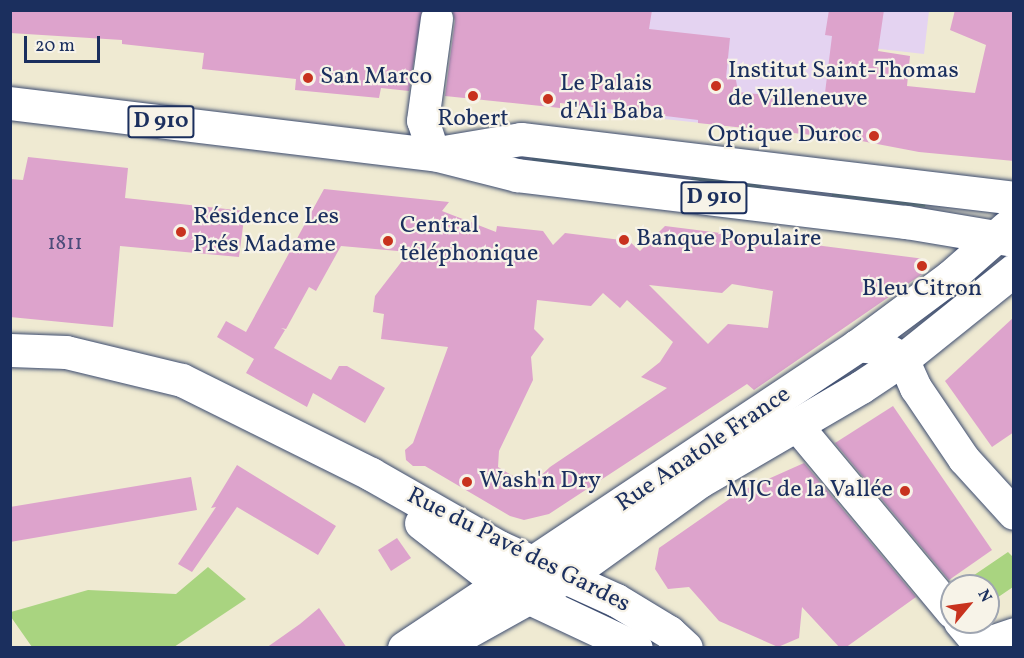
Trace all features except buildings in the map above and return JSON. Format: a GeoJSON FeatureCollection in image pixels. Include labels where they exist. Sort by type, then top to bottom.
{"type":"FeatureCollection","features":[{"type":"Feature","properties":{"kind":"main road","name":"D 910"},"geometry":{"type":"LineString","coordinates":[[10,103],[434,154],[517,175],[1007,233]]}},
{"type":"Feature","properties":{"kind":"main road","name":"D 910"},"geometry":{"type":"LineString","coordinates":[[434,154],[521,139],[1014,198]]}},
{"type":"Feature","properties":{"kind":"main road","name":"Rue Anatole France"},"geometry":{"type":"LineString","coordinates":[[404,648],[857,346],[1007,233]]}},
{"type":"Feature","properties":{"kind":"main road","name":"Rue Anatole France"},"geometry":{"type":"LineString","coordinates":[[438,648],[528,600],[569,575],[700,481],[798,427],[903,359],[1014,270]]}},
{"type":"Feature","properties":{"kind":"main road","name":"Rue du Pavé des Gardes"},"geometry":{"type":"LineString","coordinates":[[10,350],[66,352],[182,380],[312,445],[534,563],[569,575],[633,610],[686,648]]}},
{"type":"Feature","properties":{"kind":"main road","name":"Rue du Pavé des Gardes"},"geometry":{"type":"LineString","coordinates":[[312,445],[500,584],[618,644]]}},
{"type":"Feature","properties":{"kind":"street"},"geometry":{"type":"LineString","coordinates":[[434,154],[423,122],[437,19]]}},
{"type":"Feature","properties":{"kind":"street"},"geometry":{"type":"LineString","coordinates":[[857,346],[886,349],[903,359],[916,388],[964,459],[1014,514]]}},
{"type":"Feature","properties":{"kind":"street"},"geometry":{"type":"LineString","coordinates":[[798,427],[940,598]]}},
{"type":"Feature","properties":{"kind":"street"},"geometry":{"type":"LineString","coordinates":[[618,644],[633,610]]}},
{"type":"Feature","properties":{"kind":"street"},"geometry":{"type":"LineString","coordinates":[[970,634],[980,646],[1014,634]]}},
{"type":"Feature","properties":{"kind":"shaded area","name":"Institut Saint-Thomas de Villeneuve"},"geometry":{"type":"Polygon","coordinates":[[[522,11],[929,11],[924,54],[862,47],[851,139],[571,109],[579,40],[522,11]]]}},
{"type":"Feature","properties":{"kind":"green space"},"geometry":{"type":"Polygon","coordinates":[[[532,156],[616,167],[615,172],[532,163],[532,156]]]}},
{"type":"Feature","properties":{"kind":"green space"},"geometry":{"type":"Polygon","coordinates":[[[693,174],[762,182],[761,189],[691,181],[693,174]]]}},
{"type":"Feature","properties":{"kind":"green space"},"geometry":{"type":"Polygon","coordinates":[[[832,190],[926,201],[925,207],[832,196],[832,190]]]}},
{"type":"Feature","properties":{"kind":"green space"},"geometry":{"type":"Polygon","coordinates":[[[1008,552],[1013,557],[1013,587],[1000,596],[1000,574],[976,574],[1008,552]]]}},
{"type":"Feature","properties":{"kind":"green space"},"geometry":{"type":"Polygon","coordinates":[[[208,567],[246,599],[174,647],[32,647],[11,617],[11,612],[88,590],[176,594],[208,567]]]}},
{"type":"Feature","properties":{"kind":"place","name":"San Marco"},"geometry":{"type":"Point","coordinates":[308,78]}},
{"type":"Feature","properties":{"kind":"place","name":"Institut Saint-Thomas de Villeneuve"},"geometry":{"type":"Point","coordinates":[716,86]}},
{"type":"Feature","properties":{"kind":"place","name":"Robert"},"geometry":{"type":"Point","coordinates":[473,96]}},
{"type":"Feature","properties":{"kind":"place","name":"Le Palais d'Ali Baba"},"geometry":{"type":"Point","coordinates":[548,99]}},
{"type":"Feature","properties":{"kind":"place","name":"Optique Duroc"},"geometry":{"type":"Point","coordinates":[874,136]}},
{"type":"Feature","properties":{"kind":"place","name":"Résidence Les Prés Madame"},"geometry":{"type":"Point","coordinates":[181,232]}},
{"type":"Feature","properties":{"kind":"place","name":"Banque Populaire"},"geometry":{"type":"Point","coordinates":[624,240]}},
{"type":"Feature","properties":{"kind":"place","name":"Central téléphonique"},"geometry":{"type":"Point","coordinates":[388,241]}},
{"type":"Feature","properties":{"kind":"place","name":"Bleu Citron"},"geometry":{"type":"Point","coordinates":[922,266]}},
{"type":"Feature","properties":{"kind":"place","name":"Wash'n Dry"},"geometry":{"type":"Point","coordinates":[467,482]}},
{"type":"Feature","properties":{"kind":"place","name":"MJC de la Vallée"},"geometry":{"type":"Point","coordinates":[905,491]}}]}
